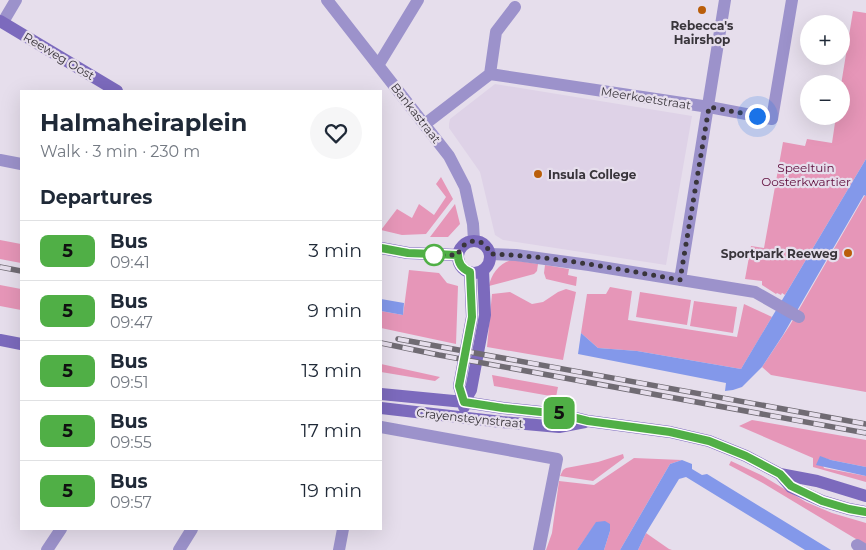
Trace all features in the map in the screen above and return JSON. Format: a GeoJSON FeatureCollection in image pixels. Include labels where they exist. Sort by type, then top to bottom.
{"type":"FeatureCollection","features":[{"type":"Feature","properties":{"kind":"main road","name":"Reeweg Oost"},"geometry":{"type":"LineString","coordinates":[[1,21],[116,90]]}},
{"type":"Feature","properties":{"kind":"main road"},"geometry":{"type":"LineString","coordinates":[[474,240],[483,243],[490,254],[489,263],[479,272],[465,270],[460,264],[458,255],[459,250],[465,243],[474,240]]}},
{"type":"Feature","properties":{"kind":"main road"},"geometry":{"type":"LineString","coordinates":[[382,248],[408,253],[458,255]]}},
{"type":"Feature","properties":{"kind":"main road"},"geometry":{"type":"LineString","coordinates":[[464,402],[471,390],[485,315],[483,270]]}},
{"type":"Feature","properties":{"kind":"main road"},"geometry":{"type":"LineString","coordinates":[[464,418],[464,402],[459,386],[472,317],[470,272]]}},
{"type":"Feature","properties":{"kind":"main road"},"geometry":{"type":"LineString","coordinates":[[0,340],[20,344]]}},
{"type":"Feature","properties":{"kind":"main road","name":"Crayensteynstraat"},"geometry":{"type":"LineString","coordinates":[[382,394],[560,414],[588,421],[670,432],[709,441],[746,456],[780,474],[818,481],[866,496]]}},
{"type":"Feature","properties":{"kind":"main road","name":"Crayensteynstraat"},"geometry":{"type":"LineString","coordinates":[[382,408],[559,427],[588,421]]}},
{"type":"Feature","properties":{"kind":"main road","name":"Crayensteynstraat"},"geometry":{"type":"LineString","coordinates":[[780,474],[791,486],[822,501],[866,512]]}},
{"type":"Feature","properties":{"kind":"street"},"geometry":{"type":"LineString","coordinates":[[1,21],[16,0]]}},
{"type":"Feature","properties":{"kind":"street","name":"Bankastraat"},"geometry":{"type":"LineString","coordinates":[[327,0],[449,156],[465,187],[473,224],[474,240]]}},
{"type":"Feature","properties":{"kind":"street"},"geometry":{"type":"LineString","coordinates":[[378,64],[418,0]]}},
{"type":"Feature","properties":{"kind":"street"},"geometry":{"type":"LineString","coordinates":[[680,280],[726,0]]}},
{"type":"Feature","properties":{"kind":"street","name":"Meerkoetstraat"},"geometry":{"type":"LineString","coordinates":[[490,74],[709,107],[772,119],[792,0]]}},
{"type":"Feature","properties":{"kind":"street"},"geometry":{"type":"LineString","coordinates":[[425,124],[490,74],[496,32],[515,7]]}},
{"type":"Feature","properties":{"kind":"street"},"geometry":{"type":"LineString","coordinates":[[0,160],[20,164]]}},
{"type":"Feature","properties":{"kind":"street"},"geometry":{"type":"LineString","coordinates":[[490,254],[516,255],[589,265],[755,292],[799,317]]}},
{"type":"Feature","properties":{"kind":"street","name":"Crayensteynstraat"},"geometry":{"type":"LineString","coordinates":[[382,427],[556,459],[539,550]]}},
{"type":"Feature","properties":{"kind":"street"},"geometry":{"type":"LineString","coordinates":[[48,550],[60,530]]}},
{"type":"Feature","properties":{"kind":"street"},"geometry":{"type":"LineString","coordinates":[[180,550],[191,530]]}},
{"type":"Feature","properties":{"kind":"street"},"geometry":{"type":"LineString","coordinates":[[339,550],[343,530]]}},
{"type":"Feature","properties":{"kind":"shaded area"},"geometry":{"type":"Polygon","coordinates":[[[495,84],[692,116],[666,265],[503,240],[495,235],[480,172],[449,128],[449,124],[450,119],[495,84]]]}},
{"type":"Feature","properties":{"kind":"green space","name":"Speeltuin Oosterkwartier"},"geometry":{"type":"Polygon","coordinates":[[[853,11],[866,13],[866,159],[785,295],[782,293],[781,295],[776,294],[762,285],[762,281],[745,279],[751,246],[764,248],[783,142],[805,146],[807,139],[832,143],[835,125],[850,125],[850,75],[843,75],[844,65],[850,65],[850,30],[853,11]]]}},
{"type":"Feature","properties":{"kind":"green space"},"geometry":{"type":"Polygon","coordinates":[[[441,177],[453,199],[426,234],[402,235],[382,230],[397,209],[412,218],[419,204],[434,215],[446,197],[436,184],[441,177]]]}},
{"type":"Feature","properties":{"kind":"green space","name":"Sportpark Reeweg"},"geometry":{"type":"Polygon","coordinates":[[[865,195],[866,392],[771,375],[762,367],[790,325],[865,195]]]}},
{"type":"Feature","properties":{"kind":"green space"},"geometry":{"type":"Polygon","coordinates":[[[455,204],[460,224],[448,237],[430,237],[455,204]]]}},
{"type":"Feature","properties":{"kind":"green space"},"geometry":{"type":"Polygon","coordinates":[[[0,240],[20,244],[20,263],[0,259],[0,240]]]}},
{"type":"Feature","properties":{"kind":"green space"},"geometry":{"type":"Polygon","coordinates":[[[512,260],[538,264],[537,271],[534,274],[489,286],[497,269],[504,263],[512,260]]]}},
{"type":"Feature","properties":{"kind":"green space"},"geometry":{"type":"Polygon","coordinates":[[[545,265],[569,269],[568,275],[577,277],[576,286],[546,279],[544,273],[545,265]]]}},
{"type":"Feature","properties":{"kind":"green space"},"geometry":{"type":"Polygon","coordinates":[[[409,270],[439,273],[447,283],[458,286],[456,344],[382,328],[382,311],[403,315],[409,270]]]}},
{"type":"Feature","properties":{"kind":"green space"},"geometry":{"type":"Polygon","coordinates":[[[0,285],[20,289],[20,310],[0,306],[0,285]]]}},
{"type":"Feature","properties":{"kind":"green space"},"geometry":{"type":"Polygon","coordinates":[[[610,287],[632,291],[628,320],[737,337],[744,304],[772,317],[741,369],[637,351],[598,348],[581,333],[587,294],[606,294],[610,287]]]}},
{"type":"Feature","properties":{"kind":"green space"},"geometry":{"type":"Polygon","coordinates":[[[566,289],[576,292],[563,360],[487,347],[492,294],[510,292],[532,304],[543,302],[566,289]]]}},
{"type":"Feature","properties":{"kind":"green space"},"geometry":{"type":"Polygon","coordinates":[[[640,292],[691,300],[687,325],[636,317],[640,292]]]}},
{"type":"Feature","properties":{"kind":"green space"},"geometry":{"type":"Polygon","coordinates":[[[694,301],[737,307],[733,333],[690,326],[694,301]]]}},
{"type":"Feature","properties":{"kind":"green space"},"geometry":{"type":"Polygon","coordinates":[[[382,364],[440,377],[435,381],[382,372],[382,364]]]}},
{"type":"Feature","properties":{"kind":"green space"},"geometry":{"type":"Polygon","coordinates":[[[492,375],[558,387],[556,397],[494,386],[492,375]]]}},
{"type":"Feature","properties":{"kind":"green space"},"geometry":{"type":"Polygon","coordinates":[[[752,420],[866,440],[866,467],[820,457],[824,468],[866,476],[866,482],[813,467],[813,458],[739,426],[752,420]]]}},
{"type":"Feature","properties":{"kind":"green space"},"geometry":{"type":"Polygon","coordinates":[[[623,454],[624,458],[593,481],[560,476],[566,468],[598,462],[623,454]]]}},
{"type":"Feature","properties":{"kind":"green space"},"geometry":{"type":"Polygon","coordinates":[[[634,458],[682,460],[670,464],[620,550],[604,550],[610,531],[596,523],[577,550],[546,550],[552,533],[559,481],[594,485],[634,458]]]}},
{"type":"Feature","properties":{"kind":"green space"},"geometry":{"type":"Polygon","coordinates":[[[731,461],[761,475],[806,502],[832,513],[866,523],[866,545],[729,465],[731,461]]]}},
{"type":"Feature","properties":{"kind":"green space"},"geometry":{"type":"Polygon","coordinates":[[[646,533],[669,549],[672,550],[638,550],[646,533]]]}},
{"type":"Feature","properties":{"kind":"water"},"geometry":{"type":"Polygon","coordinates":[[[866,159],[866,196],[864,195],[783,335],[762,367],[742,387],[725,391],[726,383],[578,354],[581,333],[598,348],[637,351],[741,369],[866,159]]]}},
{"type":"Feature","properties":{"kind":"water"},"geometry":{"type":"Polygon","coordinates":[[[382,299],[404,303],[403,315],[382,311],[382,299]]]}},
{"type":"Feature","properties":{"kind":"water"},"geometry":{"type":"Polygon","coordinates":[[[820,456],[866,467],[866,476],[816,465],[820,456]]]}},
{"type":"Feature","properties":{"kind":"water"},"geometry":{"type":"Polygon","coordinates":[[[682,460],[692,464],[692,469],[702,475],[707,474],[831,550],[805,550],[686,477],[679,479],[646,533],[638,550],[620,550],[670,464],[682,460]]]}},
{"type":"Feature","properties":{"kind":"water"},"geometry":{"type":"Polygon","coordinates":[[[605,521],[610,524],[610,531],[604,550],[577,550],[596,522],[605,521]]]}},
{"type":"Feature","properties":{"kind":"railway"},"geometry":{"type":"LineString","coordinates":[[0,267],[20,271]]}},
{"type":"Feature","properties":{"kind":"railway"},"geometry":{"type":"LineString","coordinates":[[398,339],[866,424]]}},
{"type":"Feature","properties":{"kind":"railway"},"geometry":{"type":"LineString","coordinates":[[382,343],[866,433]]}},
{"type":"Feature","properties":{"kind":"bus line","name":"5"},"geometry":{"type":"LineString","coordinates":[[382,248],[408,253],[458,255],[462,267],[470,272],[472,317],[459,386],[464,402],[560,414],[588,421],[670,432],[709,441],[746,456],[780,474],[791,486],[822,501],[866,512]]}},
{"type":"Feature","properties":{"kind":"place","name":"Rebecca's Hairshop"},"geometry":{"type":"Point","coordinates":[702,10]}},
{"type":"Feature","properties":{"kind":"place","name":"Insula College"},"geometry":{"type":"Point","coordinates":[538,174]}},
{"type":"Feature","properties":{"kind":"place","name":"Sportpark Reeweg"},"geometry":{"type":"Point","coordinates":[848,253]}},
{"type":"Feature","properties":{"kind":"route"},"geometry":{"type":"LineString","coordinates":[[434,255],[458,255],[459,250],[465,243],[474,240],[483,243],[490,254],[516,255],[680,280],[709,107],[757,116]]}}]}
